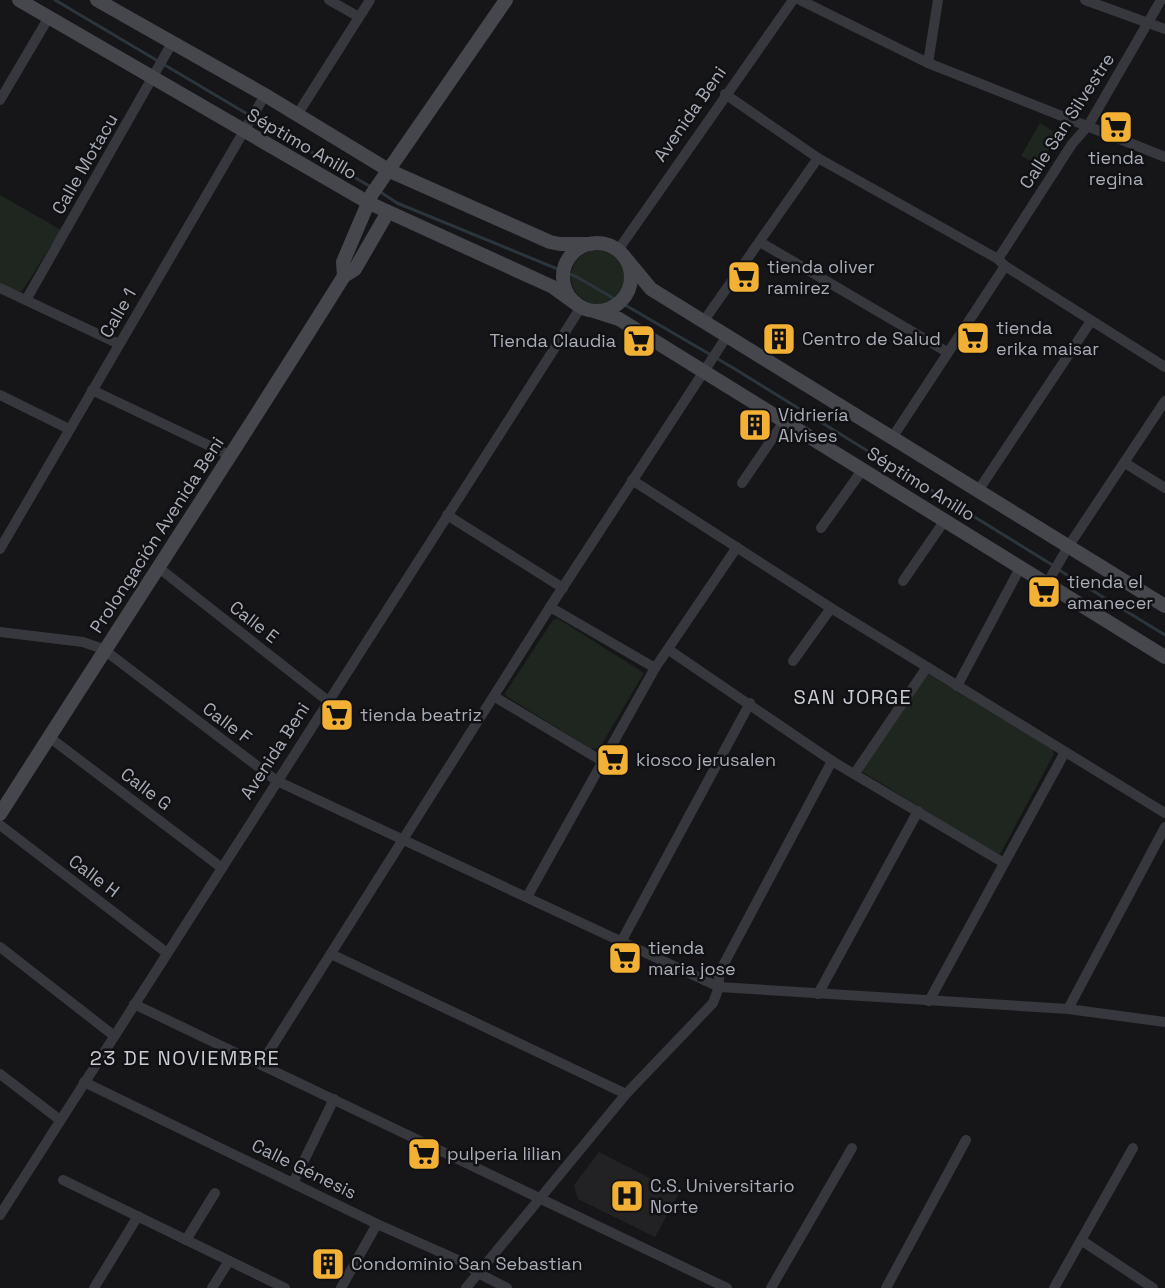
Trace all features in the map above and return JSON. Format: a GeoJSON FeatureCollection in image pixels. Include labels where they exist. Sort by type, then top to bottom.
{"type":"FeatureCollection","features":[{"type":"Feature","properties":{"kind":"main road","name":"Séptimo Anillo"},"geometry":{"type":"LineString","coordinates":[[19,0],[373,193],[388,213],[553,286],[583,307],[619,319],[1020,568],[1049,579],[1165,657]]}},
{"type":"Feature","properties":{"kind":"main road"},"geometry":{"type":"LineString","coordinates":[[390,171],[506,0]]}},
{"type":"Feature","properties":{"kind":"main road","name":"Séptimo Anillo"},"geometry":{"type":"LineString","coordinates":[[101,1],[265,95],[390,171],[555,244],[590,244]]}},
{"type":"Feature","properties":{"kind":"main road","name":"Prolongación Avenida Beni"},"geometry":{"type":"LineString","coordinates":[[344,276],[343,262],[373,193],[390,171]]}},
{"type":"Feature","properties":{"kind":"main road","name":"Prolongación Avenida Beni"},"geometry":{"type":"LineString","coordinates":[[0,814],[103,649],[159,568],[344,276],[355,268],[388,213]]}},
{"type":"Feature","properties":{"kind":"main road"},"geometry":{"type":"LineString","coordinates":[[601,243],[622,255],[632,281],[617,304],[583,307],[568,295],[564,273],[576,251],[590,244],[601,243]]}},
{"type":"Feature","properties":{"kind":"main road","name":"Séptimo Anillo"},"geometry":{"type":"LineString","coordinates":[[622,255],[643,283],[703,322],[1165,606]]}},
{"type":"Feature","properties":{"kind":"street"},"geometry":{"type":"LineString","coordinates":[[329,0],[359,17]]}},
{"type":"Feature","properties":{"kind":"street"},"geometry":{"type":"LineString","coordinates":[[297,115],[370,0]]}},
{"type":"Feature","properties":{"kind":"street","name":"Avenida Beni"},"geometry":{"type":"LineString","coordinates":[[622,255],[725,94],[793,0]]}},
{"type":"Feature","properties":{"kind":"street"},"geometry":{"type":"LineString","coordinates":[[800,0],[928,63],[1165,157]]}},
{"type":"Feature","properties":{"kind":"street"},"geometry":{"type":"LineString","coordinates":[[928,63],[938,0]]}},
{"type":"Feature","properties":{"kind":"street"},"geometry":{"type":"LineString","coordinates":[[1085,0],[1165,29]]}},
{"type":"Feature","properties":{"kind":"street","name":"Calle San Silvestre"},"geometry":{"type":"LineString","coordinates":[[892,438],[947,352],[1072,144],[1088,126],[1161,0]]}},
{"type":"Feature","properties":{"kind":"street"},"geometry":{"type":"LineString","coordinates":[[0,100],[49,17]]}},
{"type":"Feature","properties":{"kind":"street","name":"Calle Motacu"},"geometry":{"type":"LineString","coordinates":[[26,300],[172,43]]}},
{"type":"Feature","properties":{"kind":"street"},"geometry":{"type":"LineString","coordinates":[[725,94],[818,158],[1002,262],[1165,368]]}},
{"type":"Feature","properties":{"kind":"street","name":"Calle 1"},"geometry":{"type":"LineString","coordinates":[[0,549],[265,95]]}},
{"type":"Feature","properties":{"kind":"street"},"geometry":{"type":"LineString","coordinates":[[703,322],[818,158]]}},
{"type":"Feature","properties":{"kind":"street"},"geometry":{"type":"LineString","coordinates":[[760,242],[947,352]]}},
{"type":"Feature","properties":{"kind":"street"},"geometry":{"type":"LineString","coordinates":[[0,288],[119,344]]}},
{"type":"Feature","properties":{"kind":"street","name":"Avenida Beni"},"geometry":{"type":"LineString","coordinates":[[0,1215],[113,1035],[583,307]]}},
{"type":"Feature","properties":{"kind":"street"},"geometry":{"type":"LineString","coordinates":[[978,491],[1091,321]]}},
{"type":"Feature","properties":{"kind":"street"},"geometry":{"type":"LineString","coordinates":[[261,1064],[405,840],[550,607],[702,370],[719,350],[727,336]]}},
{"type":"Feature","properties":{"kind":"street"},"geometry":{"type":"LineString","coordinates":[[92,390],[231,456]]}},
{"type":"Feature","properties":{"kind":"street"},"geometry":{"type":"LineString","coordinates":[[0,395],[69,429]]}},
{"type":"Feature","properties":{"kind":"street"},"geometry":{"type":"LineString","coordinates":[[1049,579],[1165,401]]}},
{"type":"Feature","properties":{"kind":"street"},"geometry":{"type":"LineString","coordinates":[[742,483],[785,420]]}},
{"type":"Feature","properties":{"kind":"street"},"geometry":{"type":"LineString","coordinates":[[1125,463],[1165,488]]}},
{"type":"Feature","properties":{"kind":"street"},"geometry":{"type":"LineString","coordinates":[[821,528],[863,469]]}},
{"type":"Feature","properties":{"kind":"street"},"geometry":{"type":"LineString","coordinates":[[632,480],[831,608],[1165,813]]}},
{"type":"Feature","properties":{"kind":"street"},"geometry":{"type":"LineString","coordinates":[[447,515],[563,588]]}},
{"type":"Feature","properties":{"kind":"street"},"geometry":{"type":"LineString","coordinates":[[903,581],[945,520]]}},
{"type":"Feature","properties":{"kind":"street"},"geometry":{"type":"LineString","coordinates":[[527,897],[655,668],[737,547]]}},
{"type":"Feature","properties":{"kind":"street","name":"Calle E"},"geometry":{"type":"LineString","coordinates":[[159,568],[328,701]]}},
{"type":"Feature","properties":{"kind":"street"},"geometry":{"type":"LineString","coordinates":[[957,686],[1020,568]]}},
{"type":"Feature","properties":{"kind":"street"},"geometry":{"type":"LineString","coordinates":[[550,607],[655,668]]}},
{"type":"Feature","properties":{"kind":"street"},"geometry":{"type":"LineString","coordinates":[[793,661],[831,608]]}},
{"type":"Feature","properties":{"kind":"street"},"geometry":{"type":"LineString","coordinates":[[0,632],[83,642],[103,649]]}},
{"type":"Feature","properties":{"kind":"street","name":"Calle F"},"geometry":{"type":"LineString","coordinates":[[103,649],[277,782],[719,987]]}},
{"type":"Feature","properties":{"kind":"street"},"geometry":{"type":"LineString","coordinates":[[669,650],[832,761],[1004,863]]}},
{"type":"Feature","properties":{"kind":"street"},"geometry":{"type":"LineString","coordinates":[[855,773],[927,667]]}},
{"type":"Feature","properties":{"kind":"street"},"geometry":{"type":"LineString","coordinates":[[495,697],[602,761]]}},
{"type":"Feature","properties":{"kind":"street"},"geometry":{"type":"LineString","coordinates":[[621,942],[750,703]]}},
{"type":"Feature","properties":{"kind":"street","name":"Calle G"},"geometry":{"type":"LineString","coordinates":[[49,736],[222,868]]}},
{"type":"Feature","properties":{"kind":"street"},"geometry":{"type":"LineString","coordinates":[[929,1001],[1065,752]]}},
{"type":"Feature","properties":{"kind":"street"},"geometry":{"type":"LineString","coordinates":[[466,1288],[626,1094],[701,1017],[715,999],[719,987],[719,973],[832,761]]}},
{"type":"Feature","properties":{"kind":"street"},"geometry":{"type":"LineString","coordinates":[[818,994],[918,811]]}},
{"type":"Feature","properties":{"kind":"street","name":"Calle H"},"geometry":{"type":"LineString","coordinates":[[0,825],[167,952]]}},
{"type":"Feature","properties":{"kind":"street"},"geometry":{"type":"LineString","coordinates":[[1068,1009],[1165,827]]}},
{"type":"Feature","properties":{"kind":"street"},"geometry":{"type":"LineString","coordinates":[[0,947],[113,1035]]}},
{"type":"Feature","properties":{"kind":"street"},"geometry":{"type":"LineString","coordinates":[[331,954],[626,1094]]}},
{"type":"Feature","properties":{"kind":"street"},"geometry":{"type":"LineString","coordinates":[[719,987],[1068,1009],[1165,1022]]}},
{"type":"Feature","properties":{"kind":"street"},"geometry":{"type":"LineString","coordinates":[[134,1004],[542,1197],[724,1287]]}},
{"type":"Feature","properties":{"kind":"street"},"geometry":{"type":"LineString","coordinates":[[0,1074],[60,1120]]}},
{"type":"Feature","properties":{"kind":"street","name":"Calle Génesis"},"geometry":{"type":"LineString","coordinates":[[84,1082],[294,1181],[377,1224],[467,1263],[478,1273],[507,1288]]}},
{"type":"Feature","properties":{"kind":"street"},"geometry":{"type":"LineString","coordinates":[[294,1181],[334,1099]]}},
{"type":"Feature","properties":{"kind":"street"},"geometry":{"type":"LineString","coordinates":[[886,1288],[966,1140]]}},
{"type":"Feature","properties":{"kind":"street"},"geometry":{"type":"LineString","coordinates":[[771,1288],[852,1148]]}},
{"type":"Feature","properties":{"kind":"street"},"geometry":{"type":"LineString","coordinates":[[1054,1288],[1133,1148]]}},
{"type":"Feature","properties":{"kind":"street"},"geometry":{"type":"LineString","coordinates":[[63,1180],[285,1288]]}},
{"type":"Feature","properties":{"kind":"street"},"geometry":{"type":"LineString","coordinates":[[186,1240],[215,1193]]}},
{"type":"Feature","properties":{"kind":"street"},"geometry":{"type":"LineString","coordinates":[[94,1288],[138,1216]]}},
{"type":"Feature","properties":{"kind":"street"},"geometry":{"type":"LineString","coordinates":[[341,1288],[377,1224]]}},
{"type":"Feature","properties":{"kind":"street"},"geometry":{"type":"LineString","coordinates":[[1081,1240],[1153,1288]]}},
{"type":"Feature","properties":{"kind":"street"},"geometry":{"type":"LineString","coordinates":[[212,1288],[229,1262]]}},
{"type":"Feature","properties":{"kind":"shaded area"},"geometry":{"type":"Polygon","coordinates":[[[1040,123],[1058,134],[1040,166],[1021,156],[1040,123]]]}},
{"type":"Feature","properties":{"kind":"shaded area"},"geometry":{"type":"Polygon","coordinates":[[[0,195],[61,230],[22,291],[0,283],[0,195]]]}},
{"type":"Feature","properties":{"kind":"shaded area"},"geometry":{"type":"Polygon","coordinates":[[[593,250],[603,250],[613,254],[621,262],[625,277],[621,292],[613,300],[603,304],[593,304],[583,300],[575,292],[571,282],[571,272],[575,262],[583,254],[593,250]]]}},
{"type":"Feature","properties":{"kind":"shaded area"},"geometry":{"type":"Polygon","coordinates":[[[557,618],[644,673],[599,749],[590,748],[506,696],[505,693],[553,620],[557,618]]]}},
{"type":"Feature","properties":{"kind":"shaded area"},"geometry":{"type":"Polygon","coordinates":[[[928,674],[1052,749],[1054,754],[1000,854],[861,771],[928,674]]]}},
{"type":"Feature","properties":{"kind":"shaded area","name":"C.S. Universitario Norte"},"geometry":{"type":"Polygon","coordinates":[[[599,1152],[679,1193],[655,1237],[578,1199],[574,1185],[599,1152]]]}},
{"type":"Feature","properties":{"kind":"waterway"},"geometry":{"type":"LineString","coordinates":[[55,0],[249,115]]}},
{"type":"Feature","properties":{"kind":"waterway"},"geometry":{"type":"LineString","coordinates":[[255,119],[371,187]]}},
{"type":"Feature","properties":{"kind":"waterway"},"geometry":{"type":"LineString","coordinates":[[379,191],[397,203],[577,277],[735,369],[1054,566]]}},
{"type":"Feature","properties":{"kind":"waterway"},"geometry":{"type":"LineString","coordinates":[[1059,570],[1165,635]]}},
{"type":"Feature","properties":{"kind":"place","name":"tienda regina"},"geometry":{"type":"Point","coordinates":[1116,127]}},
{"type":"Feature","properties":{"kind":"place","name":"tienda oliver ramirez"},"geometry":{"type":"Point","coordinates":[744,277]}},
{"type":"Feature","properties":{"kind":"place","name":"tienda erika maisar"},"geometry":{"type":"Point","coordinates":[973,338]}},
{"type":"Feature","properties":{"kind":"place","name":"Centro de Salud"},"geometry":{"type":"Point","coordinates":[779,339]}},
{"type":"Feature","properties":{"kind":"place","name":"Tienda Claudia"},"geometry":{"type":"Point","coordinates":[639,341]}},
{"type":"Feature","properties":{"kind":"place","name":"Vidriería Alvises"},"geometry":{"type":"Point","coordinates":[755,425]}},
{"type":"Feature","properties":{"kind":"place","name":"tienda el amanecer"},"geometry":{"type":"Point","coordinates":[1044,592]}},
{"type":"Feature","properties":{"kind":"place","name":"tienda beatriz"},"geometry":{"type":"Point","coordinates":[337,715]}},
{"type":"Feature","properties":{"kind":"place","name":"kiosco jerusalen"},"geometry":{"type":"Point","coordinates":[613,760]}},
{"type":"Feature","properties":{"kind":"place","name":"tienda maria jose"},"geometry":{"type":"Point","coordinates":[625,958]}},
{"type":"Feature","properties":{"kind":"place","name":"pulperia lilian"},"geometry":{"type":"Point","coordinates":[424,1154]}},
{"type":"Feature","properties":{"kind":"place","name":"C.S. Universitario Norte"},"geometry":{"type":"Point","coordinates":[627,1196]}},
{"type":"Feature","properties":{"kind":"place","name":"Condominio San Sebastian"},"geometry":{"type":"Point","coordinates":[328,1264]}},
{"type":"Feature","properties":{"kind":"district","name":"SAN JORGE"},"geometry":{"type":"Point","coordinates":[853,697]}},
{"type":"Feature","properties":{"kind":"district","name":"23 DE NOVIEMBRE"},"geometry":{"type":"Point","coordinates":[185,1058]}}]}
